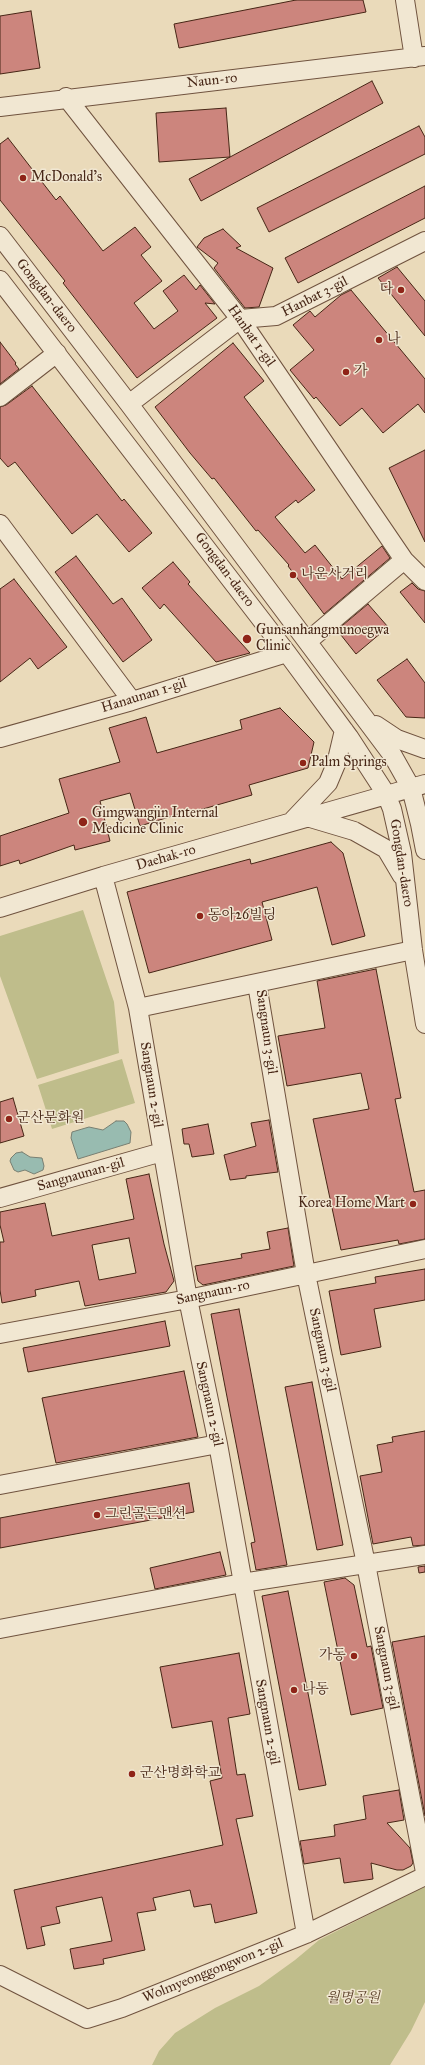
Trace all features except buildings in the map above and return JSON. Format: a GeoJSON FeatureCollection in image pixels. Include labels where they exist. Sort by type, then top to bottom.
{"type":"FeatureCollection","features":[{"type":"Feature","properties":{"kind":"street"},"geometry":{"type":"LineString","coordinates":[[405,0],[419,57]]}},
{"type":"Feature","properties":{"kind":"street","name":"Naun-ro"},"geometry":{"type":"LineString","coordinates":[[0,106],[419,57]]}},
{"type":"Feature","properties":{"kind":"street","name":"Hanbat 1-gil"},"geometry":{"type":"LineString","coordinates":[[66,98],[240,319],[404,560],[425,581]]}},
{"type":"Feature","properties":{"kind":"street","name":"Gongdan-daero"},"geometry":{"type":"LineString","coordinates":[[0,236],[129,404],[363,714],[393,756],[418,786],[420,824],[425,850]]}},
{"type":"Feature","properties":{"kind":"street","name":"Hanbat 3-gil"},"geometry":{"type":"LineString","coordinates":[[240,319],[276,316],[425,241]]}},
{"type":"Feature","properties":{"kind":"street","name":"Gongdan-daero"},"geometry":{"type":"LineString","coordinates":[[0,280],[287,653],[344,730],[386,794],[392,809],[402,853],[413,950],[425,1024]]}},
{"type":"Feature","properties":{"kind":"street"},"geometry":{"type":"LineString","coordinates":[[129,404],[240,319]]}},
{"type":"Feature","properties":{"kind":"street"},"geometry":{"type":"LineString","coordinates":[[0,397],[57,353]]}},
{"type":"Feature","properties":{"kind":"street"},"geometry":{"type":"LineString","coordinates":[[0,524],[132,701]]}},
{"type":"Feature","properties":{"kind":"street"},"geometry":{"type":"LineString","coordinates":[[308,641],[404,560]]}},
{"type":"Feature","properties":{"kind":"street","name":"Hanaunan 1-gil"},"geometry":{"type":"LineString","coordinates":[[0,738],[132,701],[287,653]]}},
{"type":"Feature","properties":{"kind":"street"},"geometry":{"type":"LineString","coordinates":[[363,714],[397,739],[425,749]]}},
{"type":"Feature","properties":{"kind":"street"},"geometry":{"type":"LineString","coordinates":[[344,730],[336,764],[328,783],[299,819],[354,831],[386,849],[405,882]]}},
{"type":"Feature","properties":{"kind":"street","name":"Daehak-ro"},"geometry":{"type":"LineString","coordinates":[[0,908],[103,876],[418,786]]}},
{"type":"Feature","properties":{"kind":"street","name":"Sangnaun 2-gil"},"geometry":{"type":"LineString","coordinates":[[103,876],[138,1008],[188,1299],[218,1444],[306,1934]]}},
{"type":"Feature","properties":{"kind":"street","name":"Sangnaun 3-gil"},"geometry":{"type":"LineString","coordinates":[[413,950],[257,984],[306,1274],[366,1564],[425,1872]]}},
{"type":"Feature","properties":{"kind":"street"},"geometry":{"type":"LineString","coordinates":[[138,1008],[257,984]]}},
{"type":"Feature","properties":{"kind":"street","name":"Sangnaunan-gil"},"geometry":{"type":"LineString","coordinates":[[0,1198],[162,1152]]}},
{"type":"Feature","properties":{"kind":"street","name":"Sangnaun-ro"},"geometry":{"type":"LineString","coordinates":[[0,1334],[188,1299],[425,1248]]}},
{"type":"Feature","properties":{"kind":"street"},"geometry":{"type":"LineString","coordinates":[[0,1485],[218,1444]]}},
{"type":"Feature","properties":{"kind":"street"},"geometry":{"type":"LineString","coordinates":[[0,1629],[242,1584],[425,1555]]}},
{"type":"Feature","properties":{"kind":"street","name":"Wolmyeonggongwon 2-gil"},"geometry":{"type":"LineString","coordinates":[[0,1975],[87,2020],[122,2008],[306,1934],[425,1876]]}},
{"type":"Feature","properties":{"kind":"green space"},"geometry":{"type":"Polygon","coordinates":[[[83,910],[114,1002],[119,1053],[37,1079],[0,976],[0,936],[83,910]]]}},
{"type":"Feature","properties":{"kind":"green space"},"geometry":{"type":"Polygon","coordinates":[[[122,1059],[135,1103],[52,1129],[38,1085],[122,1059]]]}},
{"type":"Feature","properties":{"kind":"green space","name":"월명공원"},"geometry":{"type":"Polygon","coordinates":[[[425,1886],[425,2002],[411,2031],[390,2065],[152,2065],[159,2051],[175,2033],[215,2008],[259,1986],[295,1960],[319,1940],[425,1886]]]}},
{"type":"Feature","properties":{"kind":"water"},"geometry":{"type":"Polygon","coordinates":[[[116,1121],[124,1121],[127,1124],[131,1132],[130,1143],[78,1159],[71,1138],[72,1132],[89,1127],[103,1130],[116,1121]]]}},
{"type":"Feature","properties":{"kind":"water"},"geometry":{"type":"Polygon","coordinates":[[[22,1152],[30,1157],[42,1158],[44,1166],[43,1170],[34,1174],[25,1170],[18,1172],[14,1170],[10,1161],[11,1158],[16,1153],[22,1152]]]}},
{"type":"Feature","properties":{"kind":"place","name":"McDonald's"},"geometry":{"type":"Point","coordinates":[23,178]}},
{"type":"Feature","properties":{"kind":"place","name":"다"},"geometry":{"type":"Point","coordinates":[401,290]}},
{"type":"Feature","properties":{"kind":"place","name":"나"},"geometry":{"type":"Point","coordinates":[379,340]}},
{"type":"Feature","properties":{"kind":"place","name":"가"},"geometry":{"type":"Point","coordinates":[346,372]}},
{"type":"Feature","properties":{"kind":"place","name":"나운사거리"},"geometry":{"type":"Point","coordinates":[293,575]}},
{"type":"Feature","properties":{"kind":"place","name":"Gunsanhangmunoegwa Clinic"},"geometry":{"type":"Point","coordinates":[247,639]}},
{"type":"Feature","properties":{"kind":"place","name":"Palm Springs"},"geometry":{"type":"Point","coordinates":[303,763]}},
{"type":"Feature","properties":{"kind":"place","name":"Gimgwangjin Internal Medicine Clinic"},"geometry":{"type":"Point","coordinates":[83,822]}},
{"type":"Feature","properties":{"kind":"place","name":"동아26빌딩"},"geometry":{"type":"Point","coordinates":[200,916]}},
{"type":"Feature","properties":{"kind":"place","name":"군산문화원"},"geometry":{"type":"Point","coordinates":[9,1119]}},
{"type":"Feature","properties":{"kind":"place","name":"Korea Home Mart"},"geometry":{"type":"Point","coordinates":[413,1204]}},
{"type":"Feature","properties":{"kind":"place","name":"그린골든맨션"},"geometry":{"type":"Point","coordinates":[97,1515]}},
{"type":"Feature","properties":{"kind":"place","name":"가동"},"geometry":{"type":"Point","coordinates":[354,1656]}},
{"type":"Feature","properties":{"kind":"place","name":"나동"},"geometry":{"type":"Point","coordinates":[294,1690]}},
{"type":"Feature","properties":{"kind":"place","name":"군산명화학교"},"geometry":{"type":"Point","coordinates":[132,1774]}}]}
